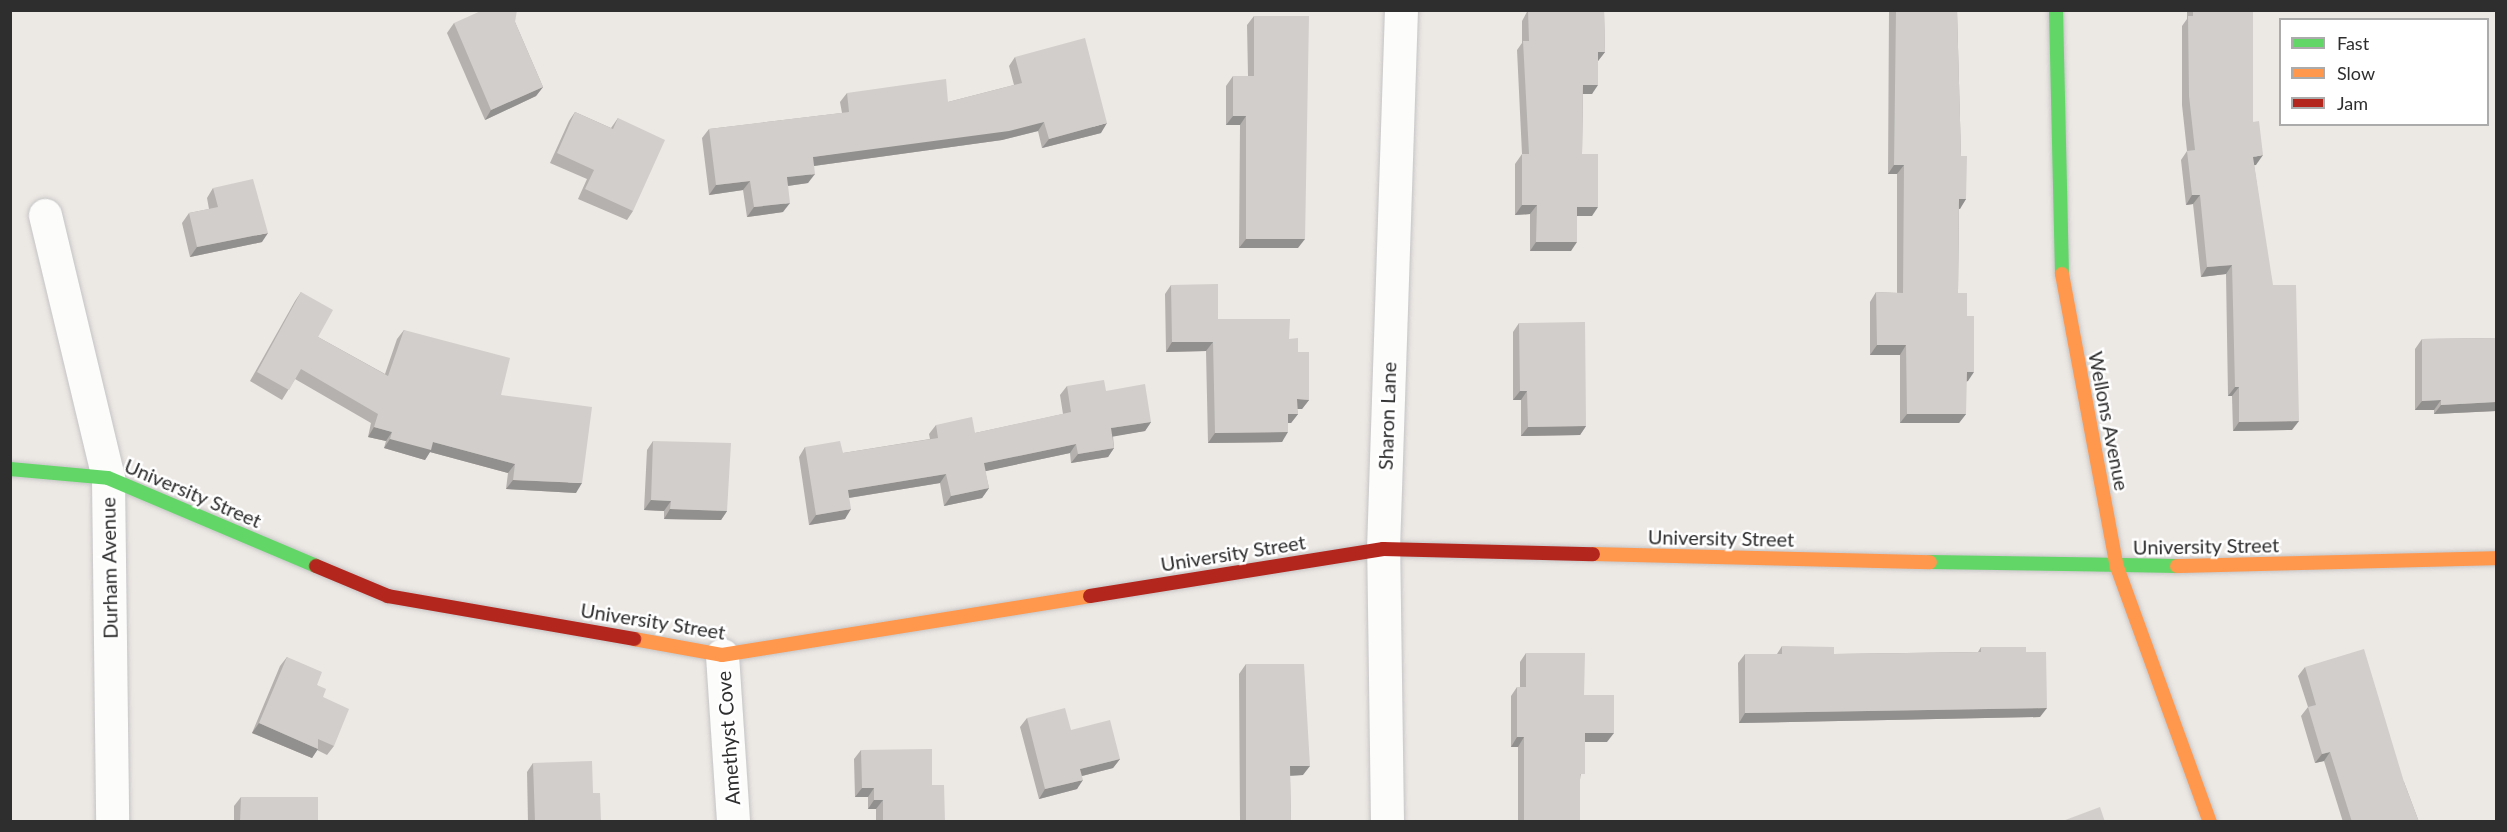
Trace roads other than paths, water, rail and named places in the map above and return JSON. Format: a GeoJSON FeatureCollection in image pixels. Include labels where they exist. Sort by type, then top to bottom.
{"type":"FeatureCollection","features":[{"type":"Feature","properties":{"kind":"street","name":"Sharon Lane"},"geometry":{"type":"LineString","coordinates":[[1387,822],[1383,549],[1401,10]]}},
{"type":"Feature","properties":{"kind":"street","name":"Wellons Avenue"},"geometry":{"type":"LineString","coordinates":[[2056,10],[2061,269],[2116,567],[2210,822]]}},
{"type":"Feature","properties":{"kind":"street","name":"Durham Avenue"},"geometry":{"type":"LineString","coordinates":[[45,215],[108,478],[112,822]]}},
{"type":"Feature","properties":{"kind":"street","name":"University Street"},"geometry":{"type":"LineString","coordinates":[[10,469],[108,478],[388,596],[722,655],[1383,549],[2116,567],[2496,558]]}},
{"type":"Feature","properties":{"kind":"street","name":"Amethyst Cove"},"geometry":{"type":"LineString","coordinates":[[722,655],[733,822]]}}]}
